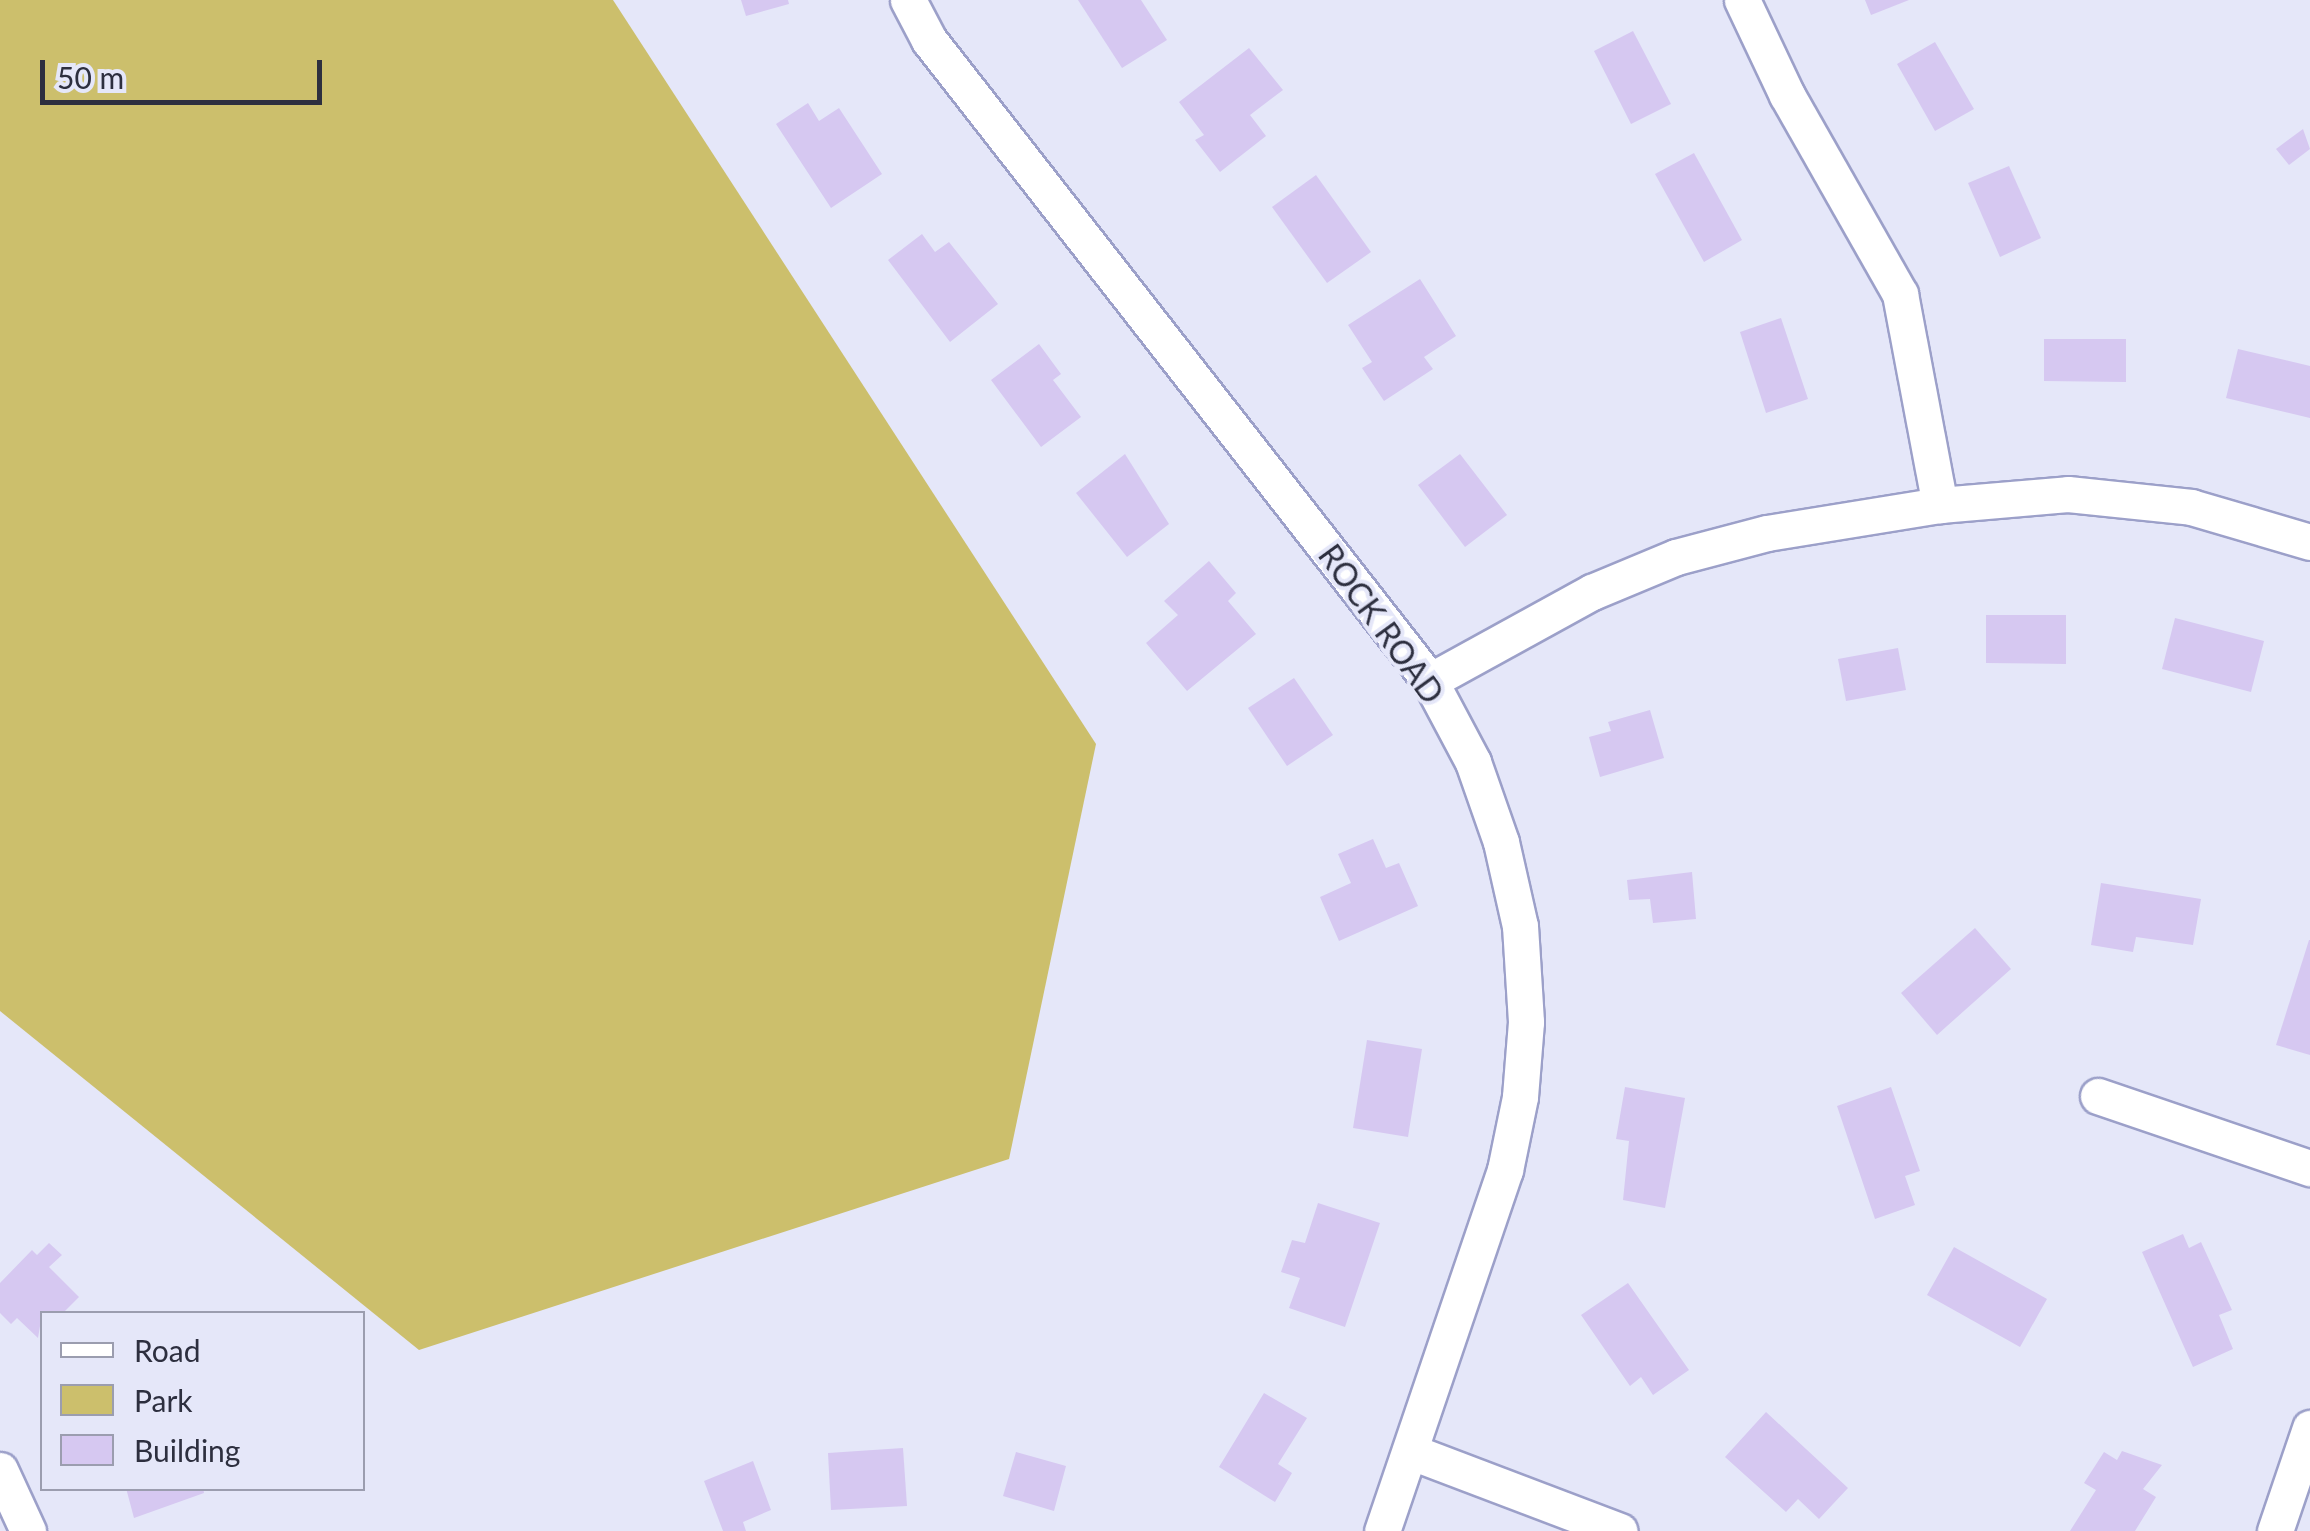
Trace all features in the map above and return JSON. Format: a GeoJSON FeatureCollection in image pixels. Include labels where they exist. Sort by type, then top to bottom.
{"type":"FeatureCollection","features":[{"type":"Feature","properties":{"kind":"street","name":"ROCK ROAD"},"geometry":{"type":"LineString","coordinates":[[908,0],[929,40],[1430,681],[1473,762],[1502,842],[1520,926],[1526,1022],[1506,1170],[1382,1531]]}},
{"type":"Feature","properties":{"kind":"street"},"geometry":{"type":"LineString","coordinates":[[1742,0],[1787,95],[1900,294],[1940,505]]}},
{"type":"Feature","properties":{"kind":"street"},"geometry":{"type":"LineString","coordinates":[[1430,681],[1592,592],[1676,557],[1767,533],[1940,505],[2068,494],[2191,507],[2310,542]]}},
{"type":"Feature","properties":{"kind":"street"},"geometry":{"type":"LineString","coordinates":[[2098,1096],[2310,1168]]}},
{"type":"Feature","properties":{"kind":"street"},"geometry":{"type":"LineString","coordinates":[[2275,1531],[2310,1428]]}},
{"type":"Feature","properties":{"kind":"street"},"geometry":{"type":"LineString","coordinates":[[1412,1452],[1620,1531]]}},
{"type":"Feature","properties":{"kind":"street"},"geometry":{"type":"LineString","coordinates":[[0,1470],[28,1531]]}},
{"type":"Feature","properties":{"kind":"green space"},"geometry":{"type":"Polygon","coordinates":[[[0,0],[613,0],[1096,744],[1009,1159],[419,1350],[0,1011],[0,0]]]}},
{"type":"Feature","properties":{"kind":"building"},"geometry":{"type":"Polygon","coordinates":[[[741,0],[788,0],[789,4],[746,16],[741,0]]]}},
{"type":"Feature","properties":{"kind":"building"},"geometry":{"type":"Polygon","coordinates":[[[1078,0],[1141,0],[1167,40],[1122,68],[1078,0]]]}},
{"type":"Feature","properties":{"kind":"building"},"geometry":{"type":"Polygon","coordinates":[[[1865,0],[1909,0],[1871,15],[1865,0]]]}},
{"type":"Feature","properties":{"kind":"building"},"geometry":{"type":"Polygon","coordinates":[[[1633,31],[1671,104],[1631,124],[1594,51],[1633,31]]]}},
{"type":"Feature","properties":{"kind":"building"},"geometry":{"type":"Polygon","coordinates":[[[1935,42],[1974,109],[1935,131],[1897,64],[1935,42]]]}},
{"type":"Feature","properties":{"kind":"building"},"geometry":{"type":"Polygon","coordinates":[[[1249,48],[1283,90],[1250,115],[1266,136],[1220,172],[1195,140],[1204,135],[1179,102],[1249,48]]]}},
{"type":"Feature","properties":{"kind":"building"},"geometry":{"type":"Polygon","coordinates":[[[808,103],[819,121],[839,108],[882,174],[831,208],[776,124],[808,103]]]}},
{"type":"Feature","properties":{"kind":"building"},"geometry":{"type":"Polygon","coordinates":[[[2303,129],[2310,149],[2289,165],[2276,149],[2303,129]]]}},
{"type":"Feature","properties":{"kind":"building"},"geometry":{"type":"Polygon","coordinates":[[[1694,153],[1742,240],[1704,262],[1655,174],[1694,153]]]}},
{"type":"Feature","properties":{"kind":"building"},"geometry":{"type":"Polygon","coordinates":[[[2009,166],[2041,238],[2000,257],[1968,183],[2009,166]]]}},
{"type":"Feature","properties":{"kind":"building"},"geometry":{"type":"Polygon","coordinates":[[[1316,175],[1371,252],[1327,283],[1272,207],[1316,175]]]}},
{"type":"Feature","properties":{"kind":"building"},"geometry":{"type":"Polygon","coordinates":[[[922,234],[935,252],[949,242],[998,304],[950,342],[888,260],[922,234]]]}},
{"type":"Feature","properties":{"kind":"building"},"geometry":{"type":"Polygon","coordinates":[[[1420,279],[1456,336],[1424,357],[1433,369],[1384,401],[1362,368],[1372,362],[1348,325],[1420,279]]]}},
{"type":"Feature","properties":{"kind":"building"},"geometry":{"type":"Polygon","coordinates":[[[1781,318],[1808,399],[1766,413],[1740,332],[1781,318]]]}},
{"type":"Feature","properties":{"kind":"building"},"geometry":{"type":"Polygon","coordinates":[[[2044,339],[2126,339],[2126,382],[2044,381],[2044,339]]]}},
{"type":"Feature","properties":{"kind":"building"},"geometry":{"type":"Polygon","coordinates":[[[1039,344],[1061,374],[1053,380],[1081,417],[1041,447],[991,380],[1039,344]]]}},
{"type":"Feature","properties":{"kind":"building"},"geometry":{"type":"Polygon","coordinates":[[[2238,349],[2310,366],[2310,418],[2226,398],[2238,349]]]}},
{"type":"Feature","properties":{"kind":"building"},"geometry":{"type":"Polygon","coordinates":[[[1125,454],[1169,524],[1127,557],[1076,493],[1125,454]]]}},
{"type":"Feature","properties":{"kind":"building"},"geometry":{"type":"Polygon","coordinates":[[[1460,454],[1507,515],[1465,547],[1418,485],[1460,454]]]}},
{"type":"Feature","properties":{"kind":"building"},"geometry":{"type":"Polygon","coordinates":[[[1209,561],[1236,593],[1228,601],[1256,634],[1187,691],[1146,643],[1178,615],[1164,601],[1209,561]]]}},
{"type":"Feature","properties":{"kind":"building"},"geometry":{"type":"Polygon","coordinates":[[[1986,615],[2066,615],[2066,664],[1986,663],[1986,615]]]}},
{"type":"Feature","properties":{"kind":"building"},"geometry":{"type":"Polygon","coordinates":[[[2175,618],[2264,641],[2251,692],[2162,669],[2175,618]]]}},
{"type":"Feature","properties":{"kind":"building"},"geometry":{"type":"Polygon","coordinates":[[[1898,648],[1906,690],[1846,701],[1838,659],[1898,648]]]}},
{"type":"Feature","properties":{"kind":"building"},"geometry":{"type":"Polygon","coordinates":[[[1294,678],[1333,735],[1287,766],[1248,708],[1294,678]]]}},
{"type":"Feature","properties":{"kind":"building"},"geometry":{"type":"Polygon","coordinates":[[[1650,710],[1664,758],[1600,777],[1589,737],[1611,731],[1608,722],[1650,710]]]}},
{"type":"Feature","properties":{"kind":"building"},"geometry":{"type":"Polygon","coordinates":[[[1373,839],[1386,868],[1399,863],[1418,906],[1339,941],[1320,897],[1351,883],[1338,854],[1373,839]]]}},
{"type":"Feature","properties":{"kind":"building"},"geometry":{"type":"Polygon","coordinates":[[[1692,872],[1696,919],[1653,923],[1650,899],[1629,900],[1627,880],[1692,872]]]}},
{"type":"Feature","properties":{"kind":"building"},"geometry":{"type":"Polygon","coordinates":[[[2101,883],[2201,899],[2193,945],[2136,937],[2133,952],[2091,945],[2101,883]]]}},
{"type":"Feature","properties":{"kind":"building"},"geometry":{"type":"Polygon","coordinates":[[[1975,928],[2011,969],[1937,1035],[1901,993],[1975,928]]]}},
{"type":"Feature","properties":{"kind":"building"},"geometry":{"type":"Polygon","coordinates":[[[2310,940],[2310,1055],[2276,1045],[2310,940]]]}},
{"type":"Feature","properties":{"kind":"building"},"geometry":{"type":"Polygon","coordinates":[[[1367,1040],[1422,1049],[1408,1137],[1353,1128],[1367,1040]]]}},
{"type":"Feature","properties":{"kind":"building"},"geometry":{"type":"Polygon","coordinates":[[[1625,1087],[1685,1098],[1665,1208],[1623,1200],[1629,1141],[1616,1139],[1625,1087]]]}},
{"type":"Feature","properties":{"kind":"building"},"geometry":{"type":"Polygon","coordinates":[[[1891,1087],[1920,1171],[1905,1176],[1915,1205],[1875,1219],[1837,1106],[1891,1087]]]}},
{"type":"Feature","properties":{"kind":"building"},"geometry":{"type":"Polygon","coordinates":[[[1318,1203],[1380,1223],[1345,1327],[1289,1308],[1300,1278],[1281,1272],[1292,1240],[1305,1243],[1318,1203]]]}},
{"type":"Feature","properties":{"kind":"building"},"geometry":{"type":"Polygon","coordinates":[[[2183,1234],[2189,1248],[2201,1242],[2232,1310],[2219,1315],[2233,1349],[2193,1367],[2142,1252],[2183,1234]]]}},
{"type":"Feature","properties":{"kind":"building"},"geometry":{"type":"Polygon","coordinates":[[[49,1243],[62,1255],[49,1267],[79,1297],[65,1311],[40,1311],[38,1338],[17,1318],[11,1324],[0,1313],[0,1283],[32,1250],[37,1255],[49,1243]]]}},
{"type":"Feature","properties":{"kind":"building"},"geometry":{"type":"Polygon","coordinates":[[[1954,1247],[2047,1299],[2020,1347],[1927,1295],[1954,1247]]]}},
{"type":"Feature","properties":{"kind":"building"},"geometry":{"type":"Polygon","coordinates":[[[1628,1283],[1689,1370],[1653,1395],[1641,1377],[1630,1386],[1581,1315],[1628,1283]]]}},
{"type":"Feature","properties":{"kind":"building"},"geometry":{"type":"Polygon","coordinates":[[[1264,1393],[1307,1418],[1278,1464],[1292,1473],[1275,1502],[1219,1467],[1264,1393]]]}},
{"type":"Feature","properties":{"kind":"building"},"geometry":{"type":"Polygon","coordinates":[[[1766,1412],[1848,1488],[1819,1519],[1798,1499],[1786,1512],[1725,1457],[1766,1412]]]}},
{"type":"Feature","properties":{"kind":"building"},"geometry":{"type":"Polygon","coordinates":[[[903,1448],[907,1506],[831,1510],[828,1453],[903,1448]]]}},
{"type":"Feature","properties":{"kind":"building"},"geometry":{"type":"Polygon","coordinates":[[[2122,1451],[2162,1465],[2143,1489],[2156,1497],[2135,1531],[2070,1531],[2096,1490],[2084,1483],[2104,1452],[2117,1460],[2122,1451]]]}},
{"type":"Feature","properties":{"kind":"building"},"geometry":{"type":"Polygon","coordinates":[[[1016,1452],[1066,1466],[1054,1511],[1003,1496],[1016,1452]]]}},
{"type":"Feature","properties":{"kind":"building"},"geometry":{"type":"Polygon","coordinates":[[[753,1461],[771,1510],[743,1522],[746,1531],[723,1531],[704,1481],[753,1461]]]}},
{"type":"Feature","properties":{"kind":"building"},"geometry":{"type":"Polygon","coordinates":[[[127,1491],[204,1491],[204,1493],[134,1518],[127,1491]]]}}]}
